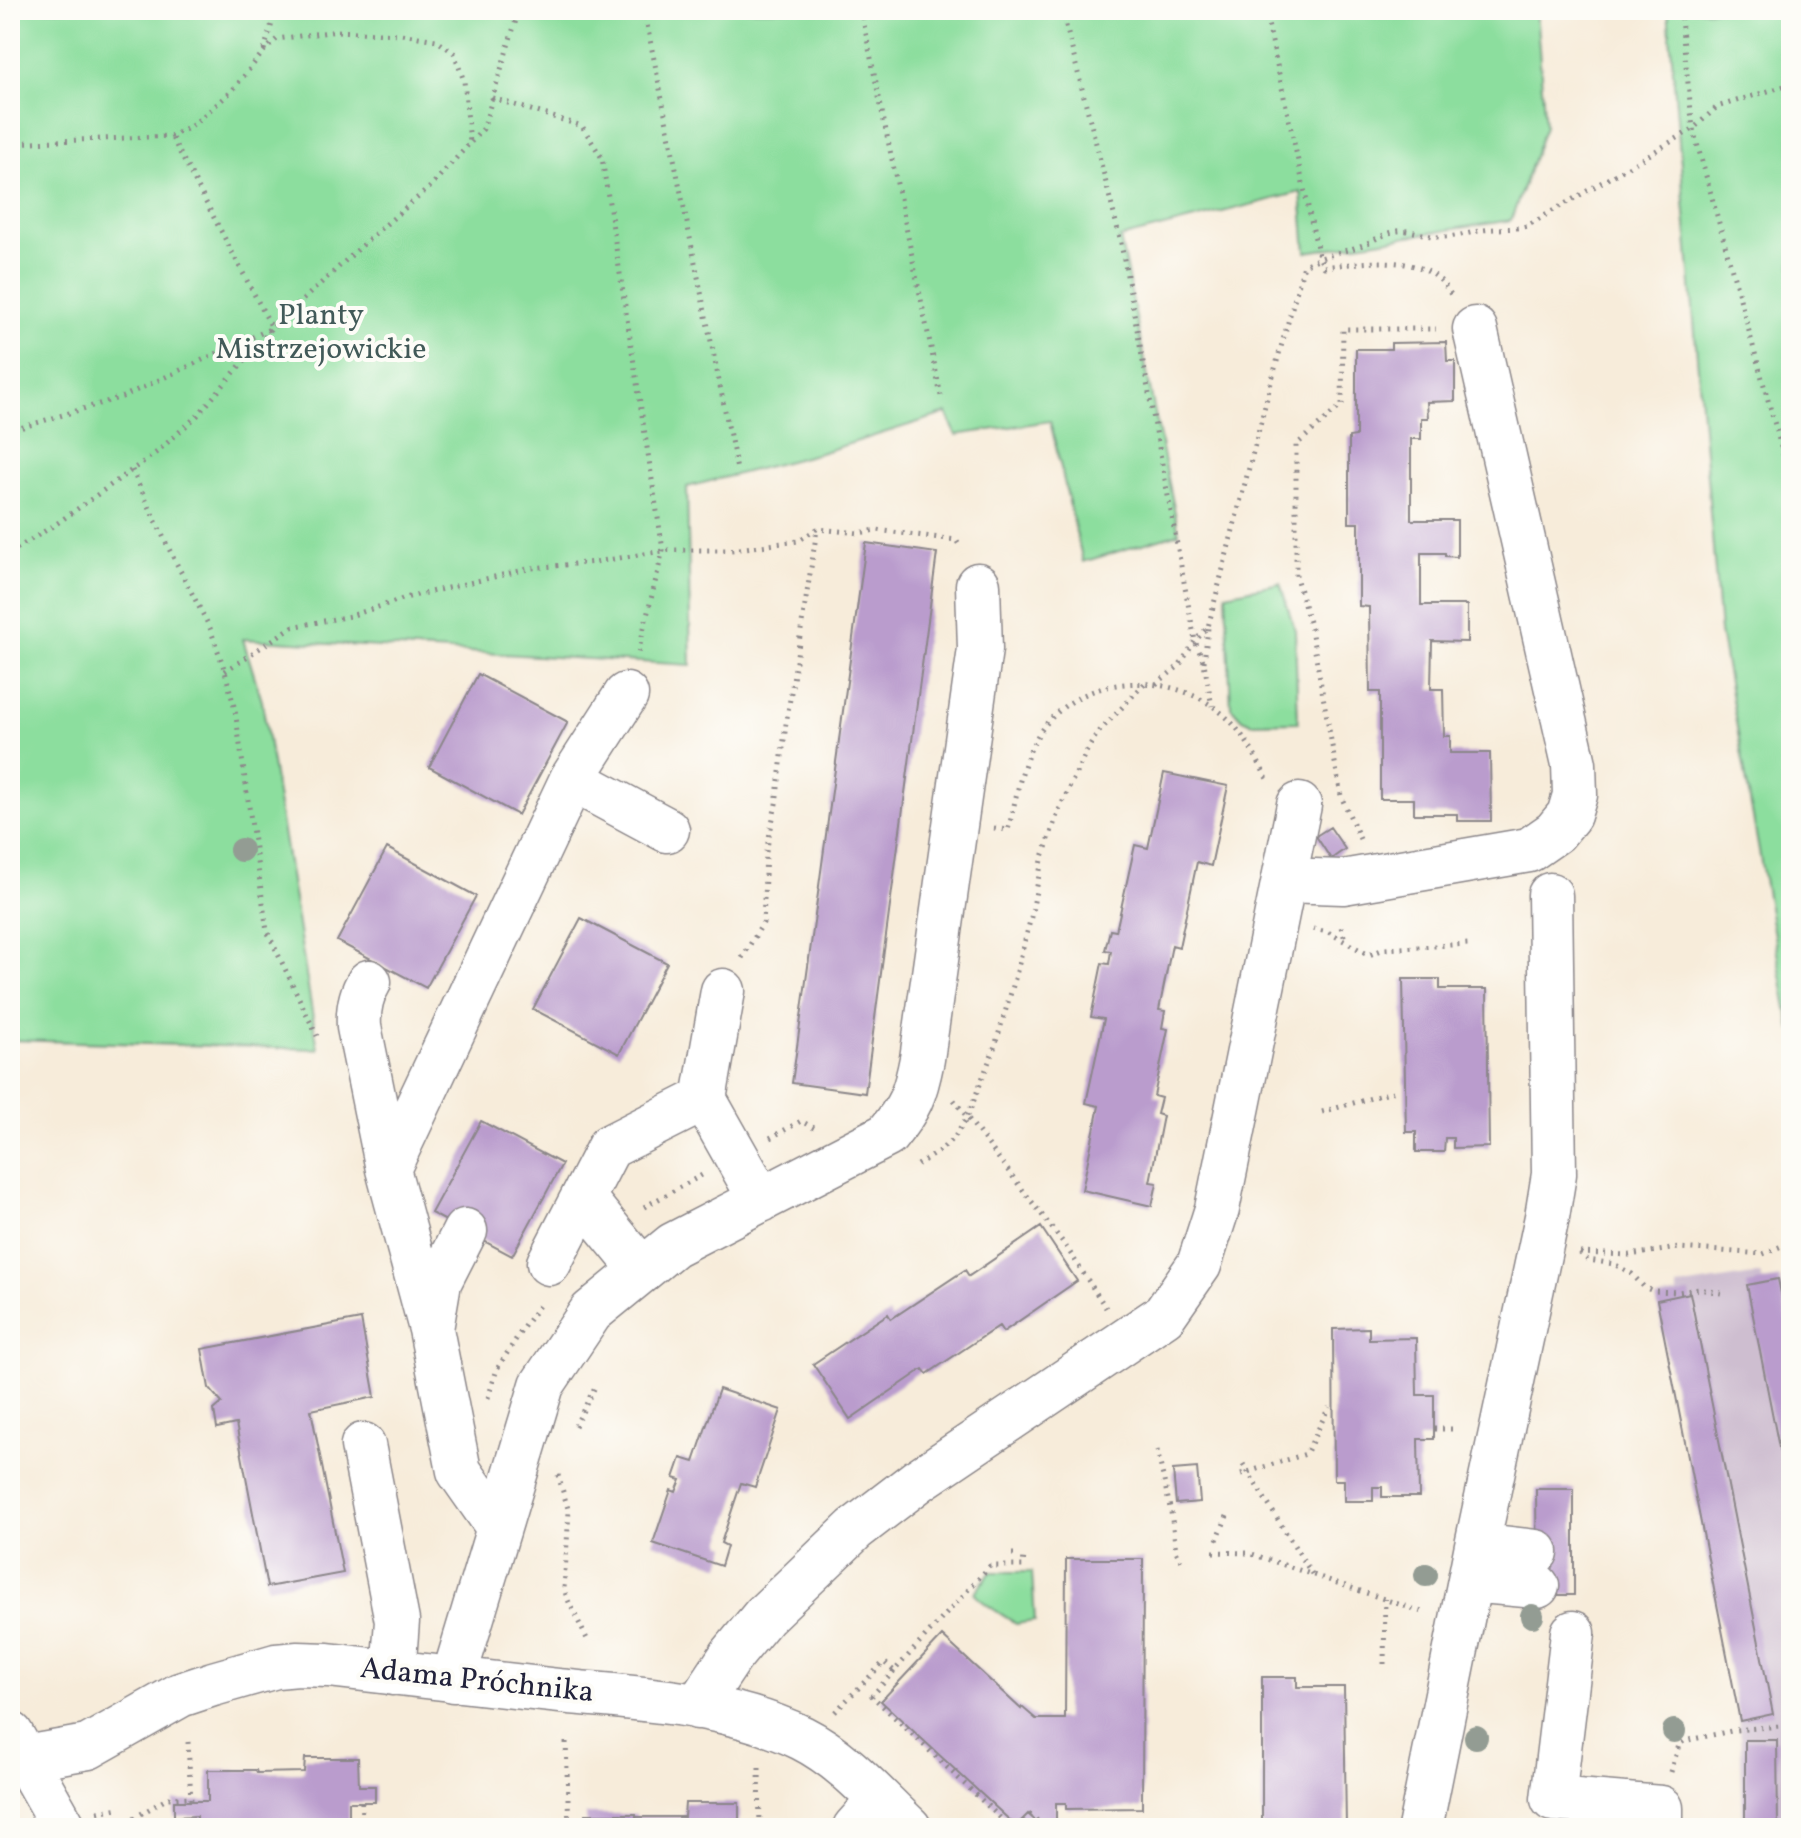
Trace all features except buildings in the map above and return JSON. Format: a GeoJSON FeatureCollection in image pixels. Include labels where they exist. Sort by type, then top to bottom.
{"type":"FeatureCollection","features":[{"type":"Feature","properties":{"kind":"street"},"geometry":{"type":"LineString","coordinates":[[1284,880],[1343,882],[1529,850],[1555,832],[1569,815],[1575,795],[1574,764],[1455,321]]}},
{"type":"Feature","properties":{"kind":"street"},"geometry":{"type":"LineString","coordinates":[[453,1680],[542,1385],[591,1312],[673,1245],[887,1135],[906,1112],[922,1059],[980,649],[978,585]]}},
{"type":"Feature","properties":{"kind":"street"},"geometry":{"type":"LineString","coordinates":[[388,1169],[572,779],[626,695]]}},
{"type":"Feature","properties":{"kind":"street"},"geometry":{"type":"LineString","coordinates":[[572,779],[667,830]]}},
{"type":"Feature","properties":{"kind":"street"},"geometry":{"type":"LineString","coordinates":[[697,1707],[731,1656],[764,1616],[855,1529],[919,1480],[1164,1315],[1199,1265],[1217,1209],[1299,805]]}},
{"type":"Feature","properties":{"kind":"street"},"geometry":{"type":"LineString","coordinates":[[1420,1828],[1474,1562],[1560,1253],[1554,1174],[1550,895]]}},
{"type":"Feature","properties":{"kind":"street"},"geometry":{"type":"LineString","coordinates":[[369,982],[358,1013],[359,1027],[388,1169],[431,1329],[459,1471],[499,1528]]}},
{"type":"Feature","properties":{"kind":"street"},"geometry":{"type":"LineString","coordinates":[[723,991],[704,1099],[761,1200]]}},
{"type":"Feature","properties":{"kind":"street"},"geometry":{"type":"LineString","coordinates":[[549,1263],[609,1147],[704,1099]]}},
{"type":"Feature","properties":{"kind":"street"},"geometry":{"type":"LineString","coordinates":[[583,1198],[642,1270]]}},
{"type":"Feature","properties":{"kind":"street"},"geometry":{"type":"LineString","coordinates":[[431,1329],[439,1282],[465,1231]]}},
{"type":"Feature","properties":{"kind":"street"},"geometry":{"type":"LineString","coordinates":[[363,1445],[397,1621],[393,1673]]}},
{"type":"Feature","properties":{"kind":"street"},"geometry":{"type":"LineString","coordinates":[[1474,1562],[1536,1569]]}},
{"type":"Feature","properties":{"kind":"street"},"geometry":{"type":"LineString","coordinates":[[1573,1633],[1553,1799],[1661,1808],[1661,1828]]}},
{"type":"Feature","properties":{"kind":"street","name":"Adama Próchnika"},"geometry":{"type":"LineString","coordinates":[[17,1745],[88,1747],[180,1695],[276,1666],[328,1665],[634,1698],[756,1720],[805,1740],[832,1757],[881,1819]]}},
{"type":"Feature","properties":{"kind":"street"},"geometry":{"type":"LineString","coordinates":[[17,1745],[64,1828]]}},
{"type":"Feature","properties":{"kind":"path"},"geometry":{"type":"LineString","coordinates":[[264,51],[276,10]]}},
{"type":"Feature","properties":{"kind":"path"},"geometry":{"type":"LineString","coordinates":[[10,553],[157,452],[198,415],[272,328],[429,188],[483,129],[519,10]]}},
{"type":"Feature","properties":{"kind":"path"},"geometry":{"type":"LineString","coordinates":[[644,10],[737,470]]}},
{"type":"Feature","properties":{"kind":"path"},"geometry":{"type":"LineString","coordinates":[[861,10],[941,396]]}},
{"type":"Feature","properties":{"kind":"path"},"geometry":{"type":"LineString","coordinates":[[1062,10],[1120,238],[1195,641],[1204,663],[1212,706]]}},
{"type":"Feature","properties":{"kind":"path"},"geometry":{"type":"LineString","coordinates":[[1265,10],[1319,257],[1324,267],[1397,262],[1416,267],[1442,282],[1455,321],[1343,329],[1342,405],[1296,445],[1296,577],[1311,629],[1341,796],[1377,877]]}},
{"type":"Feature","properties":{"kind":"path"},"geometry":{"type":"LineString","coordinates":[[1680,10],[1693,129],[1791,483]]}},
{"type":"Feature","properties":{"kind":"path"},"geometry":{"type":"LineString","coordinates":[[10,143],[171,136],[189,128],[231,92],[277,39],[337,31],[401,34],[436,40],[454,53],[464,81],[470,143]]}},
{"type":"Feature","properties":{"kind":"path"},"geometry":{"type":"LineString","coordinates":[[1204,663],[1208,627],[1304,265],[1319,257],[1358,247],[1384,234],[1398,231],[1446,237],[1527,226],[1693,129],[1717,107],[1791,84]]}},
{"type":"Feature","properties":{"kind":"path"},"geometry":{"type":"LineString","coordinates":[[492,98],[582,126],[602,158],[663,550],[626,695]]}},
{"type":"Feature","properties":{"kind":"path"},"geometry":{"type":"LineString","coordinates":[[171,136],[272,328]]}},
{"type":"Feature","properties":{"kind":"path"},"geometry":{"type":"LineString","coordinates":[[10,431],[122,397],[272,328]]}},
{"type":"Feature","properties":{"kind":"path"},"geometry":{"type":"LineString","coordinates":[[132,470],[210,628],[225,671],[235,710],[267,931],[320,1042]]}},
{"type":"Feature","properties":{"kind":"path"},"geometry":{"type":"LineString","coordinates":[[723,991],[763,923],[766,852],[817,529]]}},
{"type":"Feature","properties":{"kind":"path"},"geometry":{"type":"LineString","coordinates":[[225,671],[292,627],[350,616],[409,597],[532,568],[595,562],[663,550],[731,550],[798,541],[817,529],[859,533],[876,530],[956,540],[978,585]]}},
{"type":"Feature","properties":{"kind":"path"},"geometry":{"type":"LineString","coordinates":[[1156,684],[1179,666],[1208,627]]}},
{"type":"Feature","properties":{"kind":"path"},"geometry":{"type":"LineString","coordinates":[[1010,822],[1028,752],[1042,729],[1080,695],[1122,685],[1156,684],[1184,691],[1212,706],[1226,717],[1252,749],[1278,802],[1299,805]]}},
{"type":"Feature","properties":{"kind":"path"},"geometry":{"type":"LineString","coordinates":[[1341,927],[1346,943]]}},
{"type":"Feature","properties":{"kind":"path"},"geometry":{"type":"LineString","coordinates":[[1328,932],[1369,955],[1384,949],[1468,944]]}},
{"type":"Feature","properties":{"kind":"path"},"geometry":{"type":"LineString","coordinates":[[1322,1112],[1396,1091]]}},
{"type":"Feature","properties":{"kind":"path"},"geometry":{"type":"LineString","coordinates":[[958,1106],[1065,1245],[1113,1319]]}},
{"type":"Feature","properties":{"kind":"path"},"geometry":{"type":"LineString","coordinates":[[1560,1253],[1629,1255],[1679,1248],[1763,1254],[1791,1242]]}},
{"type":"Feature","properties":{"kind":"path"},"geometry":{"type":"LineString","coordinates":[[1560,1253],[1614,1264],[1653,1291],[1699,1289],[1721,1293]]}},
{"type":"Feature","properties":{"kind":"path"},"geometry":{"type":"LineString","coordinates":[[571,1437],[596,1383]]}},
{"type":"Feature","properties":{"kind":"path"},"geometry":{"type":"LineString","coordinates":[[1244,1473],[1306,1454],[1329,1407]]}},
{"type":"Feature","properties":{"kind":"path"},"geometry":{"type":"LineString","coordinates":[[1434,1429],[1455,1429]]}},
{"type":"Feature","properties":{"kind":"path"},"geometry":{"type":"LineString","coordinates":[[1157,1450],[1176,1551],[1181,1561]]}},
{"type":"Feature","properties":{"kind":"path"},"geometry":{"type":"LineString","coordinates":[[1243,1464],[1244,1473],[1312,1574]]}},
{"type":"Feature","properties":{"kind":"path"},"geometry":{"type":"LineString","coordinates":[[513,1479],[539,1487],[558,1474],[569,1512],[564,1589],[587,1639]]}},
{"type":"Feature","properties":{"kind":"path"},"geometry":{"type":"LineString","coordinates":[[1217,1540],[1227,1516]]}},
{"type":"Feature","properties":{"kind":"path"},"geometry":{"type":"LineString","coordinates":[[1213,1552],[1249,1553],[1422,1612]]}},
{"type":"Feature","properties":{"kind":"path"},"geometry":{"type":"LineString","coordinates":[[1011,1828],[872,1696],[990,1566],[1023,1566],[1019,1554]]}},
{"type":"Feature","properties":{"kind":"path"},"geometry":{"type":"LineString","coordinates":[[1384,1664],[1385,1599]]}},
{"type":"Feature","properties":{"kind":"path"},"geometry":{"type":"LineString","coordinates":[[833,1713],[884,1662],[894,1671]]}},
{"type":"Feature","properties":{"kind":"path"},"geometry":{"type":"LineString","coordinates":[[1677,1751],[1679,1745],[1692,1739],[1756,1727],[1791,1725]]}},
{"type":"Feature","properties":{"kind":"path"},"geometry":{"type":"LineString","coordinates":[[127,1822],[168,1798],[191,1799],[188,1742]]}},
{"type":"Feature","properties":{"kind":"path"},"geometry":{"type":"LineString","coordinates":[[527,1828],[569,1826],[566,1742]]}},
{"type":"Feature","properties":{"kind":"path"},"geometry":{"type":"LineString","coordinates":[[759,1768],[760,1828]]}},
{"type":"Feature","properties":{"kind":"path"},"geometry":{"type":"LineString","coordinates":[[361,1828],[362,1802]]}},
{"type":"Feature","properties":{"kind":"path"},"geometry":{"type":"LineString","coordinates":[[1019,1828],[1031,1815],[1045,1828]]}},
{"type":"Feature","properties":{"kind":"shaded area"},"geometry":{"type":"Polygon","coordinates":[[[1760,1274],[1762,1281],[1780,1278],[1791,1333],[1791,1828],[1743,1828],[1740,1728],[1656,1299],[1677,1294],[1677,1287],[1760,1274]]]}},
{"type":"Feature","properties":{"kind":"green space","name":"Planty Mistrzejowickie"},"geometry":{"type":"Polygon","coordinates":[[[10,10],[1536,10],[1545,126],[1511,220],[1306,252],[1301,192],[1120,238],[1179,533],[1083,562],[1050,421],[956,435],[947,413],[820,453],[687,487],[691,665],[243,639],[262,701],[318,1049],[10,1040],[10,10]]]}},
{"type":"Feature","properties":{"kind":"green space"},"geometry":{"type":"Polygon","coordinates":[[[1668,10],[1791,10],[1791,1031],[1720,632],[1668,10]]]}},
{"type":"Feature","properties":{"kind":"green space"},"geometry":{"type":"Polygon","coordinates":[[[1280,583],[1295,630],[1298,722],[1251,723],[1242,719],[1231,707],[1226,594],[1280,583]]]}},
{"type":"Feature","properties":{"kind":"green space"},"geometry":{"type":"Polygon","coordinates":[[[991,1572],[1032,1572],[1035,1621],[1016,1624],[974,1593],[991,1572]]]}}]}
